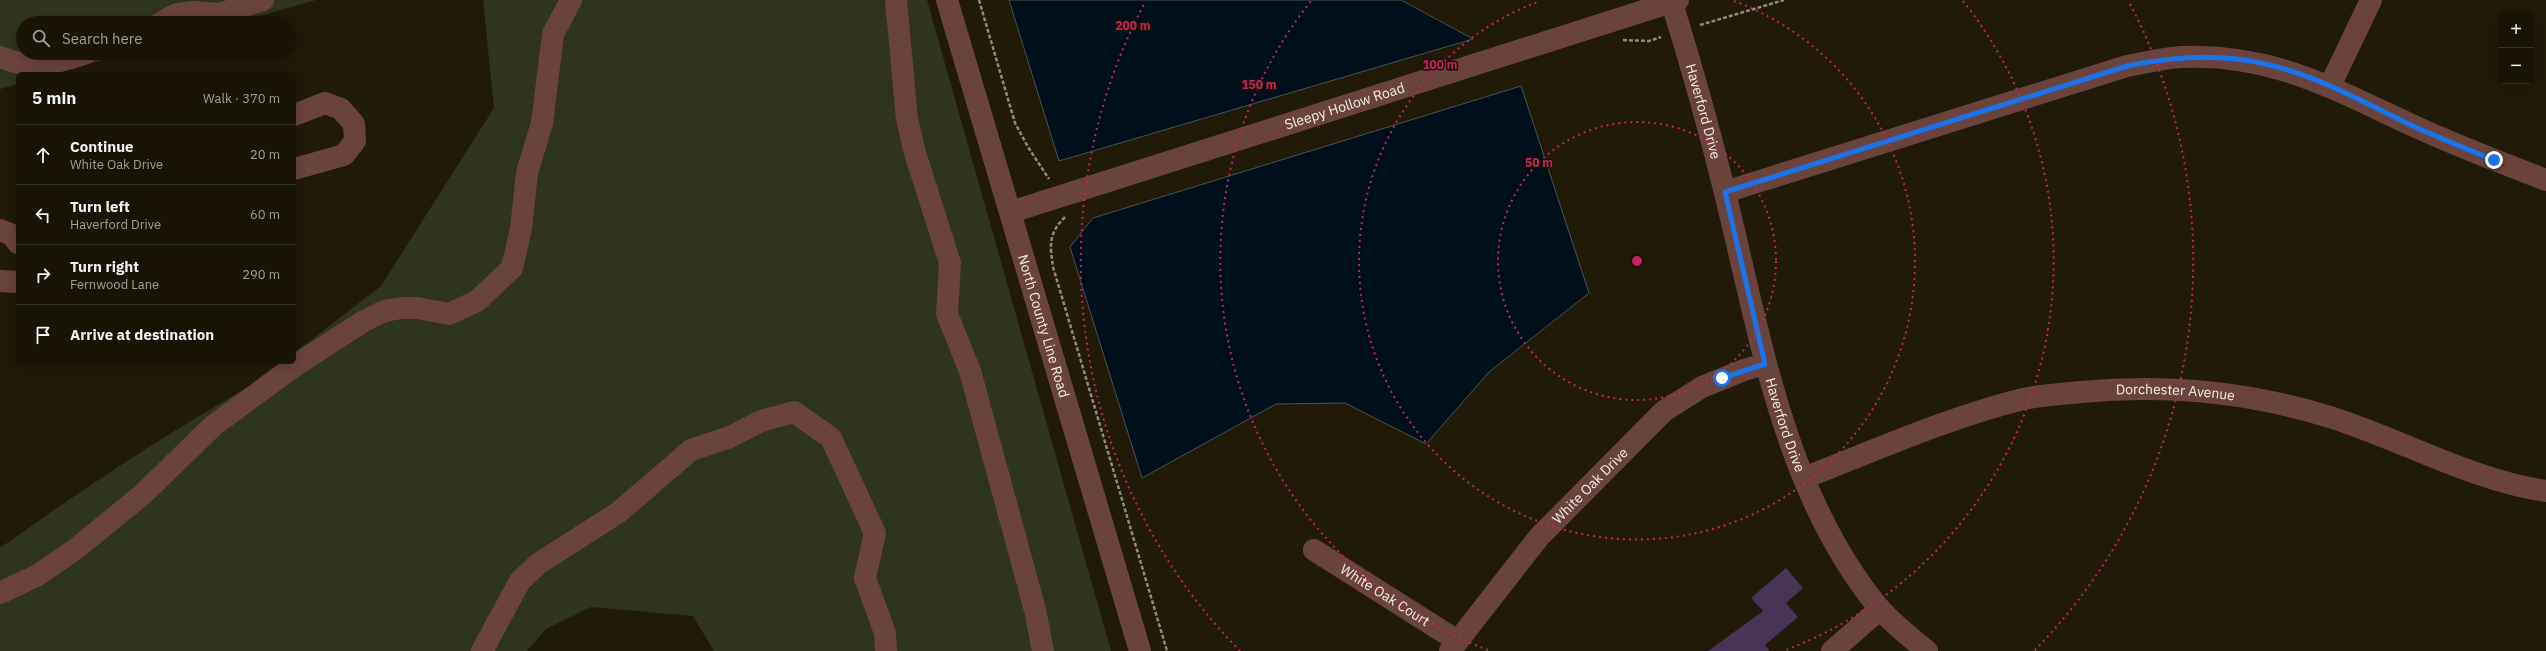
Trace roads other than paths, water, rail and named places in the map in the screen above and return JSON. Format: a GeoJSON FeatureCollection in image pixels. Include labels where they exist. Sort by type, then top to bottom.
{"type":"FeatureCollection","features":[{"type":"Feature","properties":{"kind":"street"},"geometry":{"type":"LineString","coordinates":[[173,16],[177,14],[194,12],[219,14],[263,0]]}},
{"type":"Feature","properties":{"kind":"street"},"geometry":{"type":"LineString","coordinates":[[0,593],[38,575],[77,548],[143,494],[214,425],[296,365],[364,321],[384,311],[402,308],[417,308],[449,314],[477,301],[512,268],[521,229],[527,173],[542,123],[553,34],[571,0]]}},
{"type":"Feature","properties":{"kind":"street"},"geometry":{"type":"LineString","coordinates":[[896,0],[907,119],[915,153],[950,263],[948,314],[970,371],[1036,610],[1043,651]]}},
{"type":"Feature","properties":{"kind":"street","name":"North County Line Road"},"geometry":{"type":"LineString","coordinates":[[947,0],[1140,651]]}},
{"type":"Feature","properties":{"kind":"street"},"geometry":{"type":"LineString","coordinates":[[2330,86],[2371,0]]}},
{"type":"Feature","properties":{"kind":"street","name":"Sleepy Hollow Road"},"geometry":{"type":"LineString","coordinates":[[1011,212],[1674,1]]}},
{"type":"Feature","properties":{"kind":"street","name":"Haverford Drive"},"geometry":{"type":"LineString","coordinates":[[1674,1],[1725,192],[1765,364],[1804,478],[1840,553],[1880,609],[1927,651]]}},
{"type":"Feature","properties":{"kind":"street"},"geometry":{"type":"LineString","coordinates":[[0,57],[27,66],[65,60]]}},
{"type":"Feature","properties":{"kind":"street"},"geometry":{"type":"LineString","coordinates":[[1725,192],[2127,66],[2179,57],[2245,60],[2278,67],[2330,86],[2414,126],[2546,180]]}},
{"type":"Feature","properties":{"kind":"street"},"geometry":{"type":"LineString","coordinates":[[296,114],[325,103],[341,109],[354,124],[356,141],[344,155],[296,168]]}},
{"type":"Feature","properties":{"kind":"street"},"geometry":{"type":"LineString","coordinates":[[0,230],[12,234],[16,240]]}},
{"type":"Feature","properties":{"kind":"street"},"geometry":{"type":"LineString","coordinates":[[0,281],[16,282]]}},
{"type":"Feature","properties":{"kind":"street","name":"White Oak Drive"},"geometry":{"type":"LineString","coordinates":[[1453,646],[1539,537],[1664,411],[1702,387],[1744,370],[1765,364]]}},
{"type":"Feature","properties":{"kind":"street","name":"Dorchester Avenue"},"geometry":{"type":"LineString","coordinates":[[1804,478],[1914,433],[1976,412],[2025,399],[2109,389],[2182,389],[2232,394],[2292,407],[2334,419],[2481,475],[2546,491]]}},
{"type":"Feature","properties":{"kind":"street"},"geometry":{"type":"LineString","coordinates":[[482,651],[520,581],[538,564],[619,512],[691,450],[730,437],[761,421],[794,412],[831,438],[875,533],[865,578],[884,633],[886,651]]}},
{"type":"Feature","properties":{"kind":"street","name":"White Oak Court"},"geometry":{"type":"LineString","coordinates":[[1314,550],[1453,646]]}},
{"type":"Feature","properties":{"kind":"street"},"geometry":{"type":"LineString","coordinates":[[1832,651],[1880,609]]}},
{"type":"Feature","properties":{"kind":"water"},"geometry":{"type":"Polygon","coordinates":[[[1009,0],[1401,0],[1473,39],[1059,161],[1009,0]]]}},
{"type":"Feature","properties":{"kind":"water"},"geometry":{"type":"Polygon","coordinates":[[[1521,86],[1589,293],[1489,372],[1426,444],[1345,403],[1276,404],[1142,478],[1070,247],[1093,218],[1521,86]]]}}]}
